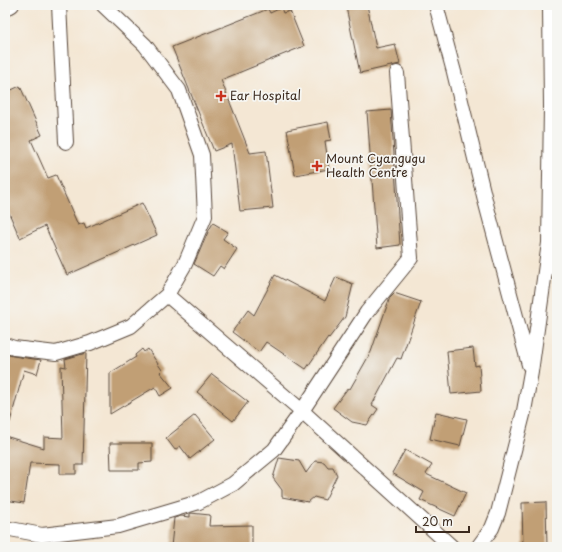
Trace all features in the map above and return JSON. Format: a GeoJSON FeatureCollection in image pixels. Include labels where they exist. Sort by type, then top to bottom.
{"type":"FeatureCollection","features":[{"type":"Feature","properties":{"kind":"street"},"geometry":{"type":"LineString","coordinates":[[5,9],[12,5]]}},
{"type":"Feature","properties":{"kind":"street"},"geometry":{"type":"LineString","coordinates":[[59,5],[66,142]]}},
{"type":"Feature","properties":{"kind":"street"},"geometry":{"type":"LineString","coordinates":[[5,344],[14,348],[56,352],[90,343],[131,326],[167,294],[184,264],[205,216],[202,155],[179,90],[145,45],[102,5]]}},
{"type":"Feature","properties":{"kind":"street"},"geometry":{"type":"LineString","coordinates":[[436,5],[486,204],[531,372]]}},
{"type":"Feature","properties":{"kind":"street"},"geometry":{"type":"LineString","coordinates":[[478,547],[492,528],[498,513],[524,411],[549,244],[551,107],[550,5]]}},
{"type":"Feature","properties":{"kind":"street"},"geometry":{"type":"LineString","coordinates":[[5,528],[42,535],[118,526],[199,502],[233,484],[274,450],[302,411],[367,312],[411,258],[398,73]]}},
{"type":"Feature","properties":{"kind":"street"},"geometry":{"type":"LineString","coordinates":[[167,294],[302,411],[452,547]]}},
{"type":"Feature","properties":{"kind":"building"},"geometry":{"type":"Polygon","coordinates":[[[367,5],[376,48],[395,44],[400,64],[360,73],[346,7],[367,5]]]}},
{"type":"Feature","properties":{"kind":"building"},"geometry":{"type":"Polygon","coordinates":[[[281,8],[283,13],[290,11],[304,46],[221,80],[250,153],[266,151],[273,208],[240,211],[232,144],[214,151],[172,47],[268,9],[270,13],[281,8]]]}},
{"type":"Feature","properties":{"kind":"building"},"geometry":{"type":"Polygon","coordinates":[[[20,86],[42,135],[31,140],[48,178],[56,175],[78,225],[84,223],[86,228],[142,203],[157,235],[67,275],[45,226],[20,238],[5,204],[5,93],[20,86]]]}},
{"type":"Feature","properties":{"kind":"building"},"geometry":{"type":"Polygon","coordinates":[[[391,110],[400,245],[377,248],[367,112],[391,110]]]}},
{"type":"Feature","properties":{"kind":"building"},"geometry":{"type":"Polygon","coordinates":[[[328,122],[331,140],[325,141],[329,169],[295,175],[287,130],[328,122]]]}},
{"type":"Feature","properties":{"kind":"building"},"geometry":{"type":"Polygon","coordinates":[[[213,223],[228,232],[223,239],[237,249],[224,269],[220,266],[213,276],[194,264],[213,223]]]}},
{"type":"Feature","properties":{"kind":"building"},"geometry":{"type":"Polygon","coordinates":[[[275,275],[325,301],[336,277],[353,284],[345,317],[329,338],[328,337],[306,369],[266,342],[259,352],[232,332],[248,310],[254,315],[275,275]]]}},
{"type":"Feature","properties":{"kind":"building"},"geometry":{"type":"Polygon","coordinates":[[[394,293],[421,302],[401,359],[397,358],[372,405],[378,409],[367,425],[352,422],[333,408],[348,388],[350,389],[371,352],[390,297],[394,293]]]}},
{"type":"Feature","properties":{"kind":"building"},"geometry":{"type":"Polygon","coordinates":[[[473,348],[475,366],[479,365],[481,391],[451,394],[447,351],[473,348]]]}},
{"type":"Feature","properties":{"kind":"building"},"geometry":{"type":"Polygon","coordinates":[[[142,349],[144,352],[148,349],[162,370],[160,372],[173,388],[160,396],[155,387],[110,414],[110,373],[136,357],[135,355],[142,349]]]}},
{"type":"Feature","properties":{"kind":"building"},"geometry":{"type":"Polygon","coordinates":[[[86,353],[83,465],[76,465],[76,474],[60,474],[60,464],[30,463],[24,503],[5,500],[5,436],[44,448],[44,437],[63,438],[61,366],[66,367],[65,359],[86,353]]]}},
{"type":"Feature","properties":{"kind":"building"},"geometry":{"type":"Polygon","coordinates":[[[5,354],[41,360],[37,374],[24,370],[10,422],[5,422],[5,354]]]}},
{"type":"Feature","properties":{"kind":"building"},"geometry":{"type":"Polygon","coordinates":[[[212,374],[248,402],[233,421],[197,392],[212,374]]]}},
{"type":"Feature","properties":{"kind":"building"},"geometry":{"type":"Polygon","coordinates":[[[436,412],[467,419],[460,446],[430,439],[436,412]]]}},
{"type":"Feature","properties":{"kind":"building"},"geometry":{"type":"Polygon","coordinates":[[[195,415],[215,439],[190,459],[180,446],[175,450],[166,438],[195,415]]]}},
{"type":"Feature","properties":{"kind":"building"},"geometry":{"type":"Polygon","coordinates":[[[110,443],[152,443],[152,462],[139,463],[139,470],[111,470],[110,443]]]}},
{"type":"Feature","properties":{"kind":"building"},"geometry":{"type":"Polygon","coordinates":[[[405,450],[432,465],[426,474],[466,493],[455,516],[420,500],[424,492],[392,473],[405,450]]]}},
{"type":"Feature","properties":{"kind":"building"},"geometry":{"type":"Polygon","coordinates":[[[279,458],[299,461],[306,473],[315,461],[324,462],[328,467],[333,467],[337,475],[325,500],[314,497],[308,502],[282,497],[282,490],[273,478],[279,458]]]}},
{"type":"Feature","properties":{"kind":"building"},"geometry":{"type":"Polygon","coordinates":[[[546,502],[547,547],[523,547],[522,503],[546,502]]]}},
{"type":"Feature","properties":{"kind":"building"},"geometry":{"type":"Polygon","coordinates":[[[190,513],[210,515],[209,526],[252,525],[252,547],[171,547],[174,518],[181,516],[190,517],[190,513]]]}},
{"type":"Feature","properties":{"kind":"place","name":"Ear Hospital"},"geometry":{"type":"Point","coordinates":[221,96]}},
{"type":"Feature","properties":{"kind":"place","name":"Mount Cyangugu Health Centre"},"geometry":{"type":"Point","coordinates":[317,166]}}]}
